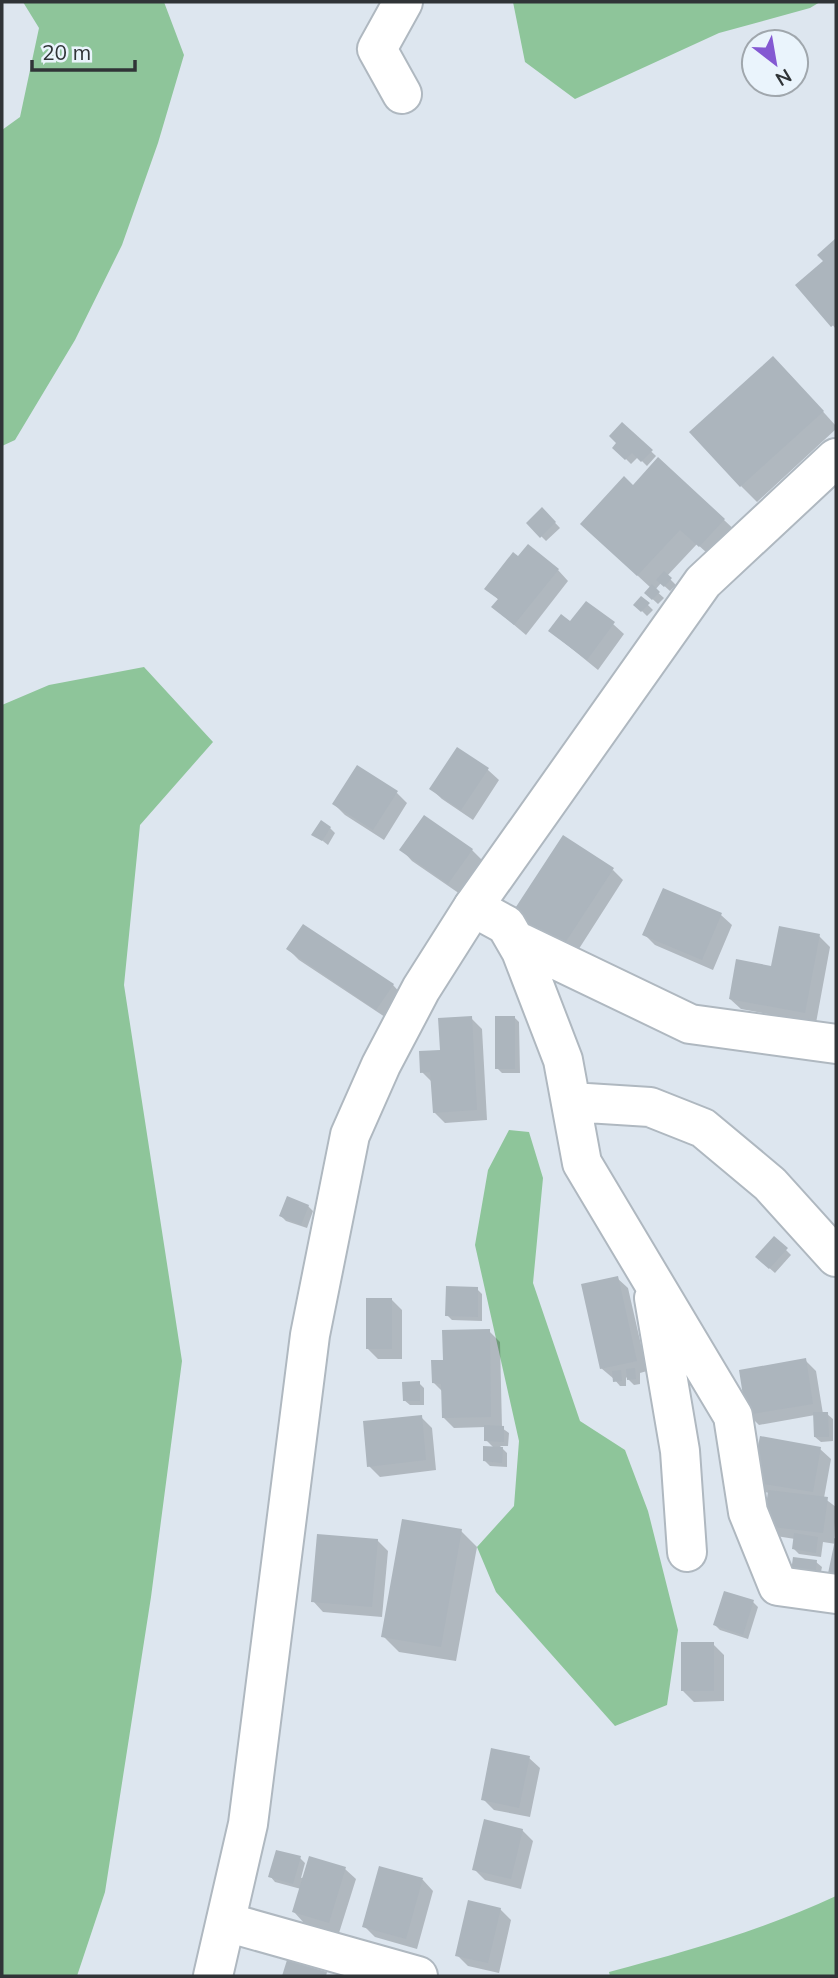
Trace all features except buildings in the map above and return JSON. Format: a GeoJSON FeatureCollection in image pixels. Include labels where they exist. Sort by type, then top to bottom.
{"type":"FeatureCollection","features":[{"type":"Feature","properties":{"kind":"street"},"geometry":{"type":"LineString","coordinates":[[402,94],[377,50],[403,2]]}},
{"type":"Feature","properties":{"kind":"street"},"geometry":{"type":"LineString","coordinates":[[213,1976],[248,1824],[310,1335],[350,1135],[381,1066],[421,989],[473,907],[703,582],[836,458]]}},
{"type":"Feature","properties":{"kind":"street"},"geometry":{"type":"LineString","coordinates":[[473,907],[506,925],[521,951],[563,1060],[582,1163],[733,1416],[748,1512],[778,1586],[836,1594]]}},
{"type":"Feature","properties":{"kind":"street"},"geometry":{"type":"LineString","coordinates":[[515,940],[690,1024],[836,1044]]}},
{"type":"Feature","properties":{"kind":"street"},"geometry":{"type":"LineString","coordinates":[[571,1102],[650,1107],[703,1129],[770,1184],[836,1256]]}},
{"type":"Feature","properties":{"kind":"street"},"geometry":{"type":"LineString","coordinates":[[650,1278],[680,1451],[687,1552]]}},
{"type":"Feature","properties":{"kind":"street"},"geometry":{"type":"LineString","coordinates":[[226,1922],[418,1976]]}},
{"type":"Feature","properties":{"kind":"green space"},"geometry":{"type":"Polygon","coordinates":[[[23,2],[164,2],[184,55],[158,143],[122,245],[75,340],[15,440],[2,446],[2,130],[20,117],[39,28],[23,2]]]}},
{"type":"Feature","properties":{"kind":"green space"},"geometry":{"type":"Polygon","coordinates":[[[513,2],[820,2],[810,8],[719,33],[575,99],[525,62],[513,2]]]}},
{"type":"Feature","properties":{"kind":"green space"},"geometry":{"type":"Polygon","coordinates":[[[144,667],[213,742],[140,825],[124,985],[182,1361],[151,1597],[105,1892],[77,1976],[2,1976],[2,705],[49,685],[144,667]]]}},
{"type":"Feature","properties":{"kind":"green space"},"geometry":{"type":"Polygon","coordinates":[[[509,1130],[529,1132],[543,1178],[533,1283],[580,1421],[625,1450],[648,1511],[678,1630],[667,1705],[615,1726],[496,1592],[477,1547],[514,1506],[519,1441],[475,1245],[488,1170],[509,1130]]]}},
{"type":"Feature","properties":{"kind":"green space"},"geometry":{"type":"Polygon","coordinates":[[[836,1896],[836,1976],[610,1976],[609,1972],[753,1929],[836,1896]]]}}]}
